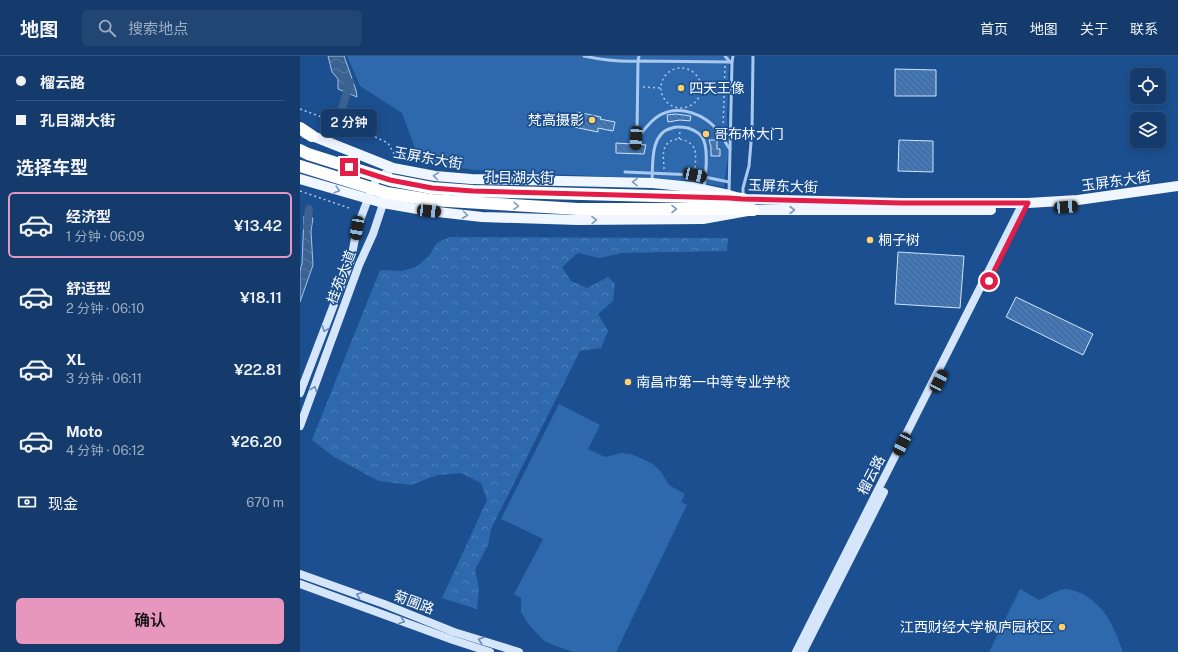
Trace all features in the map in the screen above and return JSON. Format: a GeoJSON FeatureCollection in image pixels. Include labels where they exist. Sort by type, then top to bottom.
{"type":"FeatureCollection","features":[{"type":"Feature","properties":{"kind":"highway"},"geometry":{"type":"LineString","coordinates":[[300,130],[312,136]]}},
{"type":"Feature","properties":{"kind":"highway","name":"孔目湖大街"},"geometry":{"type":"LineString","coordinates":[[300,150],[308,154],[390,180],[432,188],[473,191],[729,201],[753,210]]}},
{"type":"Feature","properties":{"kind":"highway","name":"孔目湖大街"},"geometry":{"type":"LineString","coordinates":[[300,166],[387,193],[431,200],[578,209],[729,201],[742,199]]}},
{"type":"Feature","properties":{"kind":"main road","name":"玉屏东大街"},"geometry":{"type":"LineString","coordinates":[[312,136],[393,168],[435,176],[471,180],[652,178],[704,189],[729,201]]}},
{"type":"Feature","properties":{"kind":"main road","name":"玉屏东大街"},"geometry":{"type":"LineString","coordinates":[[300,179],[383,203],[429,211],[482,217],[578,220],[703,219],[753,210],[1079,206],[1178,193]]}},
{"type":"Feature","properties":{"kind":"main road","name":"玉屏东大街"},"geometry":{"type":"LineString","coordinates":[[742,199],[893,202],[1024,207],[1178,186]]}},
{"type":"Feature","properties":{"kind":"street","name":"桂苑大道"},"geometry":{"type":"LineString","coordinates":[[300,393],[351,260],[357,228],[368,199],[376,180],[393,168]]}},
{"type":"Feature","properties":{"kind":"street","name":"桂苑大道"},"geometry":{"type":"LineString","coordinates":[[300,426],[359,265],[373,234],[393,168]]}},
{"type":"Feature","properties":{"kind":"street","name":"榴云路"},"geometry":{"type":"LineString","coordinates":[[796,652],[1024,207]]}},
{"type":"Feature","properties":{"kind":"street","name":"榴云路"},"geometry":{"type":"LineString","coordinates":[[804,652],[1024,207]]}},
{"type":"Feature","properties":{"kind":"street","name":"菊圃路"},"geometry":{"type":"LineString","coordinates":[[300,574],[384,604],[454,632],[519,652]]}},
{"type":"Feature","properties":{"kind":"street","name":"菊圃路"},"geometry":{"type":"LineString","coordinates":[[300,584],[490,652]]}},
{"type":"Feature","properties":{"kind":"lane"},"geometry":{"type":"LineString","coordinates":[[584,56],[605,60],[731,62]]}},
{"type":"Feature","properties":{"kind":"lane"},"geometry":{"type":"LineString","coordinates":[[635,146],[637,134],[639,56]]}},
{"type":"Feature","properties":{"kind":"lane"},"geometry":{"type":"LineString","coordinates":[[681,56],[681,61]]}},
{"type":"Feature","properties":{"kind":"lane"},"geometry":{"type":"LineString","coordinates":[[725,56],[731,62]]}},
{"type":"Feature","properties":{"kind":"lane"},"geometry":{"type":"LineString","coordinates":[[729,201],[731,62],[733,56]]}},
{"type":"Feature","properties":{"kind":"lane"},"geometry":{"type":"LineString","coordinates":[[742,199],[742,188],[749,166],[752,131],[753,56]]}},
{"type":"Feature","properties":{"kind":"lane"},"geometry":{"type":"LineString","coordinates":[[637,134],[641,134],[659,115],[668,111],[680,110],[699,116],[718,130],[730,150]]}},
{"type":"Feature","properties":{"kind":"lane"},"geometry":{"type":"LineString","coordinates":[[652,178],[655,145],[660,136],[665,130],[674,127],[685,127],[700,134],[704,140],[706,148],[706,178],[704,189]]}},
{"type":"Feature","properties":{"kind":"lane"},"geometry":{"type":"LineString","coordinates":[[625,172],[652,178],[695,175],[729,182]]}},
{"type":"Feature","properties":{"kind":"path"},"geometry":{"type":"LineString","coordinates":[[723,138],[725,62]]}},
{"type":"Feature","properties":{"kind":"path"},"geometry":{"type":"LineString","coordinates":[[681,68],[695,74],[698,78],[700,87],[700,93],[696,100],[689,106],[680,108],[665,100],[661,88],[662,82],[667,74],[681,68]]}},
{"type":"Feature","properties":{"kind":"path"},"geometry":{"type":"LineString","coordinates":[[638,87],[661,88]]}},
{"type":"Feature","properties":{"kind":"path"},"geometry":{"type":"LineString","coordinates":[[700,87],[724,88]]}},
{"type":"Feature","properties":{"kind":"path"},"geometry":{"type":"LineString","coordinates":[[300,109],[388,143],[394,154],[393,168]]}},
{"type":"Feature","properties":{"kind":"path"},"geometry":{"type":"LineString","coordinates":[[664,166],[665,147],[669,142],[682,139],[691,143],[694,149],[695,167]]}},
{"type":"Feature","properties":{"kind":"path"},"geometry":{"type":"LineString","coordinates":[[300,191],[349,208]]}},
{"type":"Feature","properties":{"kind":"green space"},"geometry":{"type":"Polygon","coordinates":[[[347,56],[730,56],[727,115],[728,156],[724,187],[692,181],[475,170],[420,162],[402,113],[360,86],[347,56]]]}},
{"type":"Feature","properties":{"kind":"green space"},"geometry":{"type":"Polygon","coordinates":[[[450,237],[728,238],[727,251],[622,253],[599,258],[578,253],[562,267],[571,281],[587,288],[608,277],[615,284],[613,301],[598,314],[608,331],[601,348],[580,351],[491,529],[488,545],[475,570],[479,588],[477,609],[442,598],[487,500],[481,483],[461,473],[437,475],[411,485],[379,481],[334,457],[312,440],[380,270],[402,271],[416,267],[429,256],[437,243],[450,237]]]}},
{"type":"Feature","properties":{"kind":"green space"},"geometry":{"type":"Polygon","coordinates":[[[559,404],[600,425],[588,449],[605,457],[621,453],[631,454],[643,459],[653,464],[661,472],[669,485],[685,494],[681,502],[687,505],[616,652],[573,652],[544,641],[529,625],[521,612],[521,598],[514,594],[543,539],[501,519],[559,404]]]}},
{"type":"Feature","properties":{"kind":"green space","name":"江西财经大学枫庐园校区"},"geometry":{"type":"Polygon","coordinates":[[[1020,589],[1039,600],[1062,589],[1072,590],[1083,594],[1098,605],[1109,619],[1123,652],[989,652],[1020,589]]]}},
{"type":"Feature","properties":{"kind":"water"},"geometry":{"type":"Polygon","coordinates":[[[328,56],[344,56],[357,97],[338,89],[338,79],[332,72],[328,56]]]}},
{"type":"Feature","properties":{"kind":"water"},"geometry":{"type":"Polygon","coordinates":[[[304,216],[313,218],[311,231],[313,265],[300,302],[300,270],[302,264],[304,216]]]}},
{"type":"Feature","properties":{"kind":"building"},"geometry":{"type":"Polygon","coordinates":[[[895,69],[936,70],[936,96],[895,96],[895,69]]]}},
{"type":"Feature","properties":{"kind":"building","name":"梵高摄影"},"geometry":{"type":"Polygon","coordinates":[[[577,112],[601,117],[600,119],[615,122],[613,131],[598,128],[598,132],[574,127],[577,112]]]}},
{"type":"Feature","properties":{"kind":"building"},"geometry":{"type":"Polygon","coordinates":[[[676,114],[691,116],[690,121],[680,120],[668,122],[667,115],[676,114]]]}},
{"type":"Feature","properties":{"kind":"building"},"geometry":{"type":"Polygon","coordinates":[[[709,140],[717,140],[717,149],[720,149],[720,156],[711,156],[709,140]]]}},
{"type":"Feature","properties":{"kind":"building"},"geometry":{"type":"Polygon","coordinates":[[[899,140],[933,141],[933,172],[898,171],[899,140]]]}},
{"type":"Feature","properties":{"kind":"building"},"geometry":{"type":"Polygon","coordinates":[[[616,143],[632,144],[632,148],[635,149],[638,147],[638,144],[646,145],[644,154],[616,153],[616,143]]]}},
{"type":"Feature","properties":{"kind":"building"},"geometry":{"type":"Polygon","coordinates":[[[898,252],[964,256],[960,308],[895,304],[898,252]]]}},
{"type":"Feature","properties":{"kind":"building"},"geometry":{"type":"Polygon","coordinates":[[[1016,297],[1093,334],[1083,355],[1006,317],[1016,297]]]}},
{"type":"Feature","properties":{"kind":"waterway"},"geometry":{"type":"LineString","coordinates":[[341,112],[350,82]]}},
{"type":"Feature","properties":{"kind":"waterway"},"geometry":{"type":"LineString","coordinates":[[307,227],[309,209]]}},
{"type":"Feature","properties":{"kind":"place","name":"四天王像"},"geometry":{"type":"Point","coordinates":[681,88]}},
{"type":"Feature","properties":{"kind":"place","name":"梵高摄影"},"geometry":{"type":"Point","coordinates":[592,120]}},
{"type":"Feature","properties":{"kind":"place","name":"哥布林大门"},"geometry":{"type":"Point","coordinates":[706,134]}},
{"type":"Feature","properties":{"kind":"place","name":"桐子树"},"geometry":{"type":"Point","coordinates":[870,240]}},
{"type":"Feature","properties":{"kind":"place","name":"南昌市第一中等专业学校"},"geometry":{"type":"Point","coordinates":[628,382]}},
{"type":"Feature","properties":{"kind":"place","name":"江西财经大学枫庐园校区"},"geometry":{"type":"Point","coordinates":[1062,627]}},
{"type":"Feature","properties":{"kind":"route"},"geometry":{"type":"LineString","coordinates":[[349,167],[390,180],[432,188],[473,191],[901,203],[1028,203],[989,281]]}}]}
